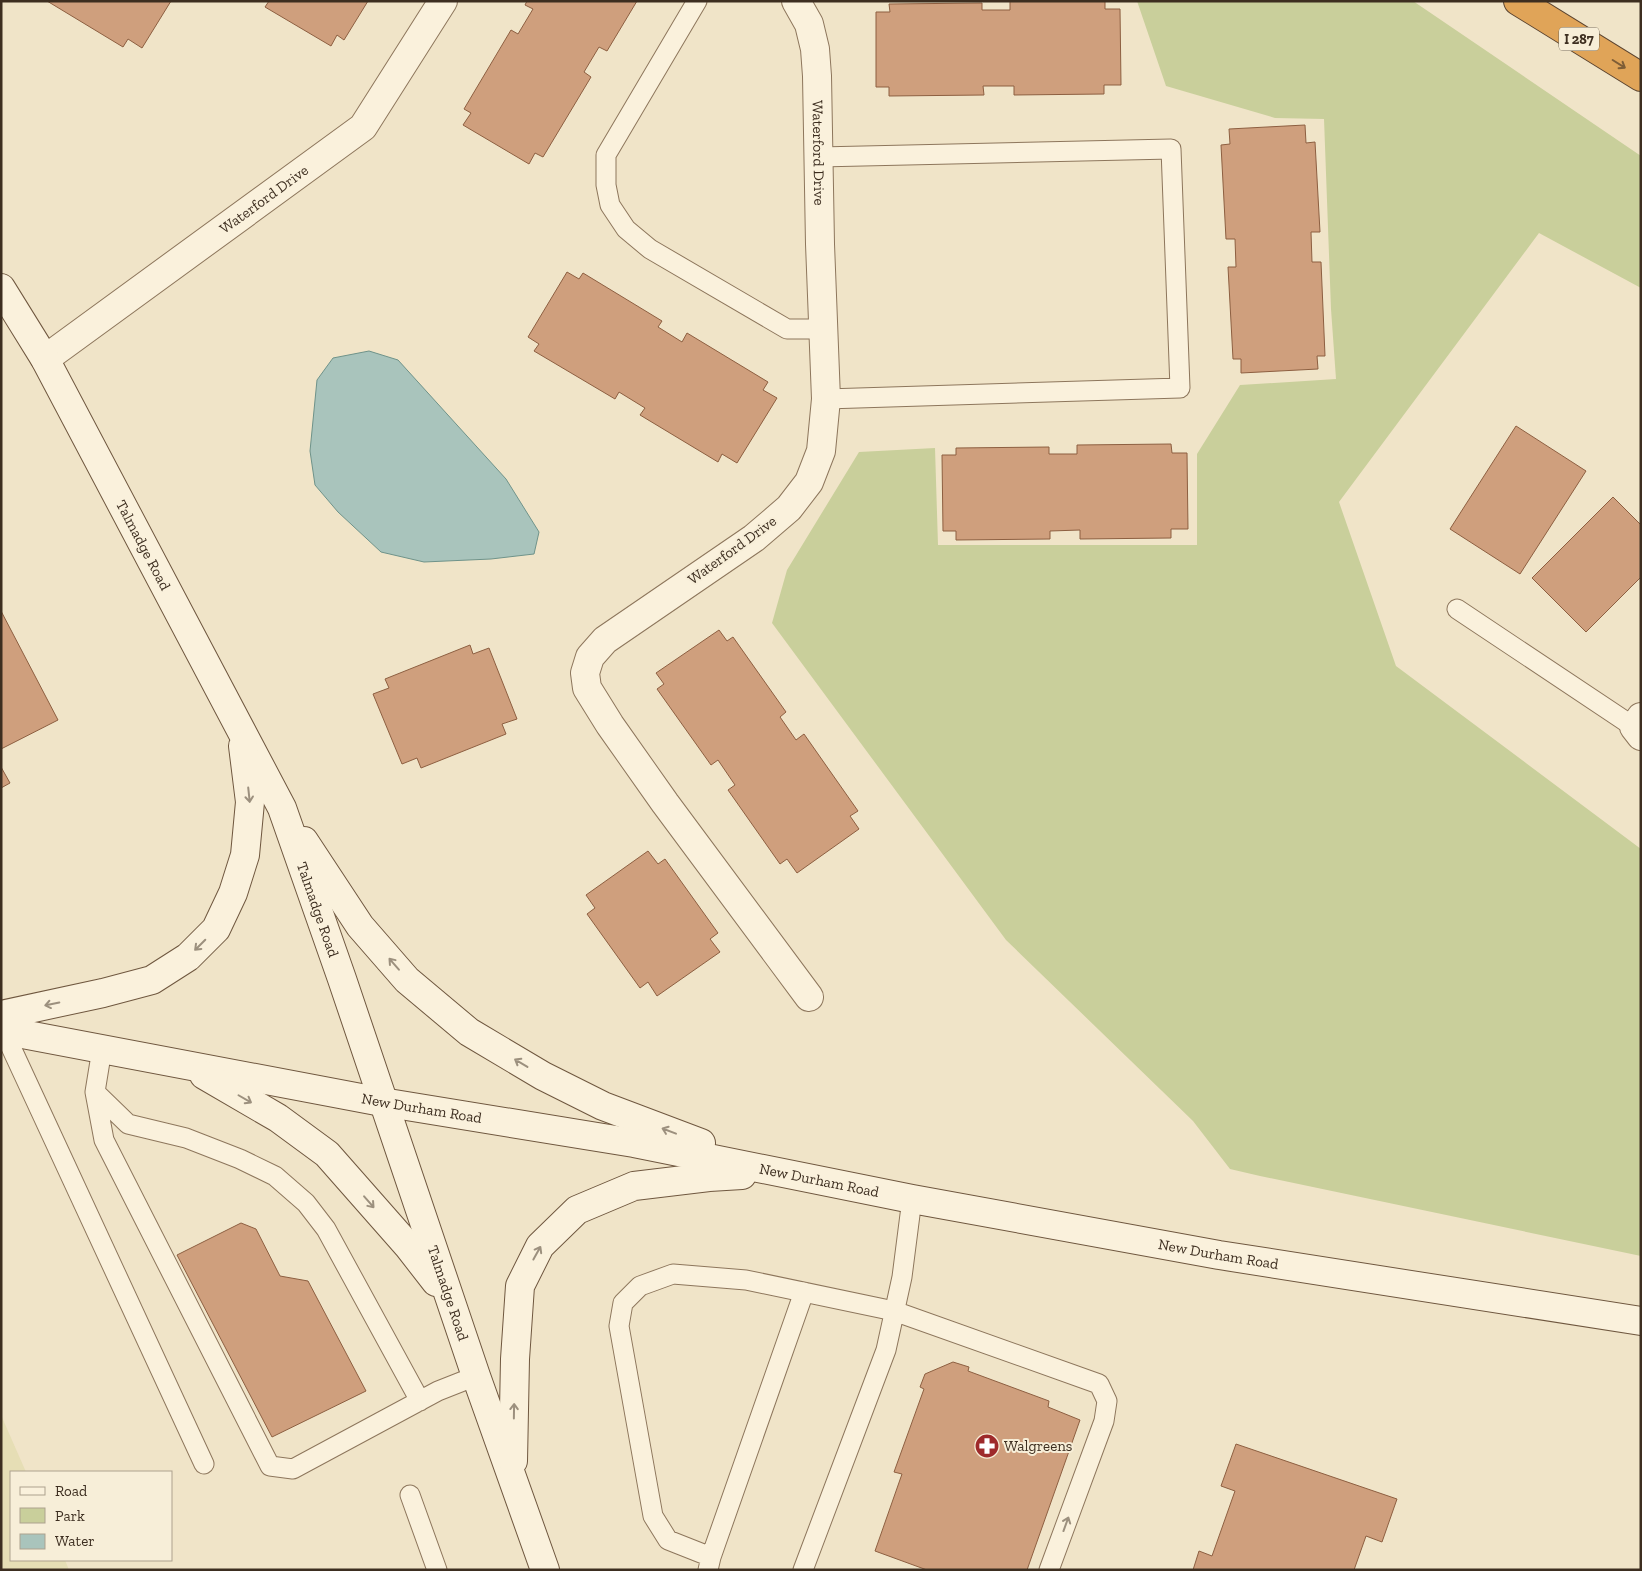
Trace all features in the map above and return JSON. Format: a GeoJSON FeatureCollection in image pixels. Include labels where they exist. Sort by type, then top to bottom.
{"type":"FeatureCollection","features":[{"type":"Feature","properties":{"kind":"highway","name":"I 287"},"geometry":{"type":"LineString","coordinates":[[1518,1],[1641,77]]}},
{"type":"Feature","properties":{"kind":"street","name":"Waterford Drive"},"geometry":{"type":"LineString","coordinates":[[45,359],[363,127],[443,1]]}},
{"type":"Feature","properties":{"kind":"street","name":"Waterford Drive"},"geometry":{"type":"LineString","coordinates":[[796,1],[809,24],[815,49],[826,399],[821,451],[809,482],[789,508],[754,538],[605,640],[590,657],[585,673],[587,688],[610,725],[670,810],[809,997]]}},
{"type":"Feature","properties":{"kind":"street","name":"Talmadge Road"},"geometry":{"type":"LineString","coordinates":[[1,288],[45,359],[282,808],[342,979],[476,1376],[546,1570]]}},
{"type":"Feature","properties":{"kind":"street"},"geometry":{"type":"LineString","coordinates":[[2,1025],[103,993],[152,980],[188,957],[216,929],[233,893],[245,855],[250,802],[241,729]]}},
{"type":"Feature","properties":{"kind":"street"},"geometry":{"type":"LineString","coordinates":[[282,808],[360,926],[407,980],[469,1032],[543,1076],[602,1106],[780,1173]]}},
{"type":"Feature","properties":{"kind":"street","name":"New Durham Road"},"geometry":{"type":"LineString","coordinates":[[2,1025],[102,1049],[382,1102],[634,1144],[912,1199],[1219,1255],[1641,1321]]}},
{"type":"Feature","properties":{"kind":"street"},"geometry":{"type":"LineString","coordinates":[[188,1065],[278,1118],[327,1154],[408,1246],[450,1300]]}},
{"type":"Feature","properties":{"kind":"street"},"geometry":{"type":"LineString","coordinates":[[512,1477],[515,1359],[520,1286],[540,1246],[577,1210],[634,1186],[709,1177],[780,1173]]}},
{"type":"Feature","properties":{"kind":"lane"},"geometry":{"type":"LineString","coordinates":[[697,1],[606,155],[606,185],[610,205],[626,229],[650,249],[787,329],[824,329]]}},
{"type":"Feature","properties":{"kind":"lane"},"geometry":{"type":"LineString","coordinates":[[819,157],[1172,148],[1180,388],[826,399]]}},
{"type":"Feature","properties":{"kind":"lane"},"geometry":{"type":"LineString","coordinates":[[1458,609],[1639,726]]}},
{"type":"Feature","properties":{"kind":"lane"},"geometry":{"type":"LineString","coordinates":[[2,1025],[204,1464]]}},
{"type":"Feature","properties":{"kind":"lane"},"geometry":{"type":"LineString","coordinates":[[102,1049],[95,1092],[104,1140],[270,1466],[293,1469],[438,1391],[476,1376]]}},
{"type":"Feature","properties":{"kind":"lane"},"geometry":{"type":"LineString","coordinates":[[95,1092],[128,1124],[186,1138],[240,1159],[275,1176],[306,1203],[326,1229],[420,1401]]}},
{"type":"Feature","properties":{"kind":"lane"},"geometry":{"type":"LineString","coordinates":[[803,1570],[886,1350],[902,1277],[912,1199]]}},
{"type":"Feature","properties":{"kind":"lane"},"geometry":{"type":"LineString","coordinates":[[804,1292],[710,1563],[668,1540],[653,1516],[619,1326],[623,1303],[640,1286],[673,1274],[746,1280],[804,1292],[894,1311],[1099,1384],[1107,1402],[1104,1420],[1049,1570]]}},
{"type":"Feature","properties":{"kind":"lane"},"geometry":{"type":"LineString","coordinates":[[410,1495],[437,1570]]}},
{"type":"Feature","properties":{"kind":"shaded area"},"geometry":{"type":"Polygon","coordinates":[[[1,1415],[26,1471],[10,1471],[10,1561],[65,1561],[69,1570],[1,1570],[1,1415]]]}},
{"type":"Feature","properties":{"kind":"green space"},"geometry":{"type":"Polygon","coordinates":[[[1137,1],[1413,1],[1641,156],[1641,288],[1539,233],[1339,502],[1396,666],[1641,849],[1641,1256],[1230,1169],[1193,1121],[1006,940],[772,623],[787,570],[859,452],[935,448],[938,545],[1197,545],[1197,454],[1240,385],[1336,379],[1331,309],[1324,119],[1275,118],[1166,86],[1137,1]]]}},
{"type":"Feature","properties":{"kind":"water"},"geometry":{"type":"Polygon","coordinates":[[[369,351],[398,360],[506,479],[539,532],[534,554],[491,559],[424,562],[381,552],[338,512],[315,485],[310,451],[317,380],[333,358],[369,351]]]}},
{"type":"Feature","properties":{"kind":"building"},"geometry":{"type":"Polygon","coordinates":[[[47,1],[171,1],[142,48],[128,39],[123,47],[47,1]]]}},
{"type":"Feature","properties":{"kind":"building"},"geometry":{"type":"Polygon","coordinates":[[[269,1],[368,1],[344,40],[337,35],[331,46],[265,7],[269,1]]]}},
{"type":"Feature","properties":{"kind":"building"},"geometry":{"type":"Polygon","coordinates":[[[527,1],[637,1],[607,51],[599,47],[584,72],[591,77],[543,157],[535,153],[529,164],[463,125],[471,113],[464,109],[511,30],[518,34],[533,9],[525,5],[527,1]]]}},
{"type":"Feature","properties":{"kind":"building"},"geometry":{"type":"Polygon","coordinates":[[[1010,1],[1105,1],[1105,9],[1120,9],[1121,85],[1104,85],[1104,94],[1014,95],[1014,86],[983,86],[984,95],[889,96],[889,87],[876,87],[876,12],[890,12],[889,4],[982,3],[982,10],[1010,10],[1010,1]]]}},
{"type":"Feature","properties":{"kind":"building"},"geometry":{"type":"Polygon","coordinates":[[[1305,125],[1306,143],[1315,142],[1320,232],[1311,232],[1312,262],[1321,262],[1325,356],[1317,356],[1318,369],[1241,373],[1241,359],[1233,359],[1228,267],[1236,267],[1235,239],[1226,239],[1221,145],[1230,144],[1229,129],[1305,125]]]}},
{"type":"Feature","properties":{"kind":"building"},"geometry":{"type":"Polygon","coordinates":[[[567,272],[579,279],[583,273],[662,321],[658,327],[682,342],[687,333],[768,382],[763,390],[777,398],[737,463],[722,454],[718,462],[640,415],[645,408],[619,392],[615,399],[534,351],[539,344],[528,337],[567,272]]]}},
{"type":"Feature","properties":{"kind":"building"},"geometry":{"type":"Polygon","coordinates":[[[1516,426],[1586,471],[1520,574],[1450,529],[1516,426]]]}},
{"type":"Feature","properties":{"kind":"building"},"geometry":{"type":"Polygon","coordinates":[[[1171,444],[1172,453],[1187,453],[1188,529],[1171,529],[1171,538],[1080,539],[1080,530],[1050,531],[1050,539],[956,540],[956,531],[943,531],[942,455],[956,455],[956,448],[1049,447],[1049,454],[1077,454],[1077,445],[1171,444]]]}},
{"type":"Feature","properties":{"kind":"building"},"geometry":{"type":"Polygon","coordinates":[[[1613,497],[1641,525],[1641,577],[1586,632],[1532,578],[1613,497]]]}},
{"type":"Feature","properties":{"kind":"building"},"geometry":{"type":"Polygon","coordinates":[[[1,611],[58,720],[1,749],[1,611]]]}},
{"type":"Feature","properties":{"kind":"building"},"geometry":{"type":"Polygon","coordinates":[[[719,630],[727,641],[733,637],[786,712],[780,717],[796,740],[804,734],[858,811],[850,816],[859,829],[797,873],[787,859],[780,864],[728,790],[735,785],[718,760],[711,765],[657,689],[664,684],[656,673],[719,630]]]}},
{"type":"Feature","properties":{"kind":"building"},"geometry":{"type":"Polygon","coordinates":[[[470,645],[473,654],[489,648],[517,719],[502,724],[506,734],[421,768],[417,758],[402,764],[373,694],[389,688],[385,679],[470,645]]]}},
{"type":"Feature","properties":{"kind":"building"},"geometry":{"type":"Polygon","coordinates":[[[1,767],[10,783],[1,788],[1,767]]]}},
{"type":"Feature","properties":{"kind":"building"},"geometry":{"type":"Polygon","coordinates":[[[648,851],[658,864],[665,859],[718,933],[710,939],[720,952],[657,996],[648,982],[640,988],[587,914],[595,908],[586,895],[648,851]]]}},
{"type":"Feature","properties":{"kind":"building"},"geometry":{"type":"Polygon","coordinates":[[[241,1223],[256,1229],[280,1276],[308,1281],[366,1391],[272,1437],[177,1255],[241,1223]]]}},
{"type":"Feature","properties":{"kind":"building","name":"Walgreens"},"geometry":{"type":"Polygon","coordinates":[[[953,1362],[969,1367],[968,1371],[1049,1401],[1048,1407],[1080,1420],[1027,1570],[927,1570],[875,1551],[902,1474],[894,1472],[924,1389],[920,1387],[925,1374],[953,1362]]]}},
{"type":"Feature","properties":{"kind":"building"},"geometry":{"type":"Polygon","coordinates":[[[1236,1444],[1397,1499],[1382,1542],[1366,1536],[1354,1570],[1193,1570],[1199,1551],[1212,1556],[1235,1491],[1221,1486],[1236,1444]]]}},
{"type":"Feature","properties":{"kind":"place","name":"Walgreens"},"geometry":{"type":"Point","coordinates":[987,1446]}}]}
